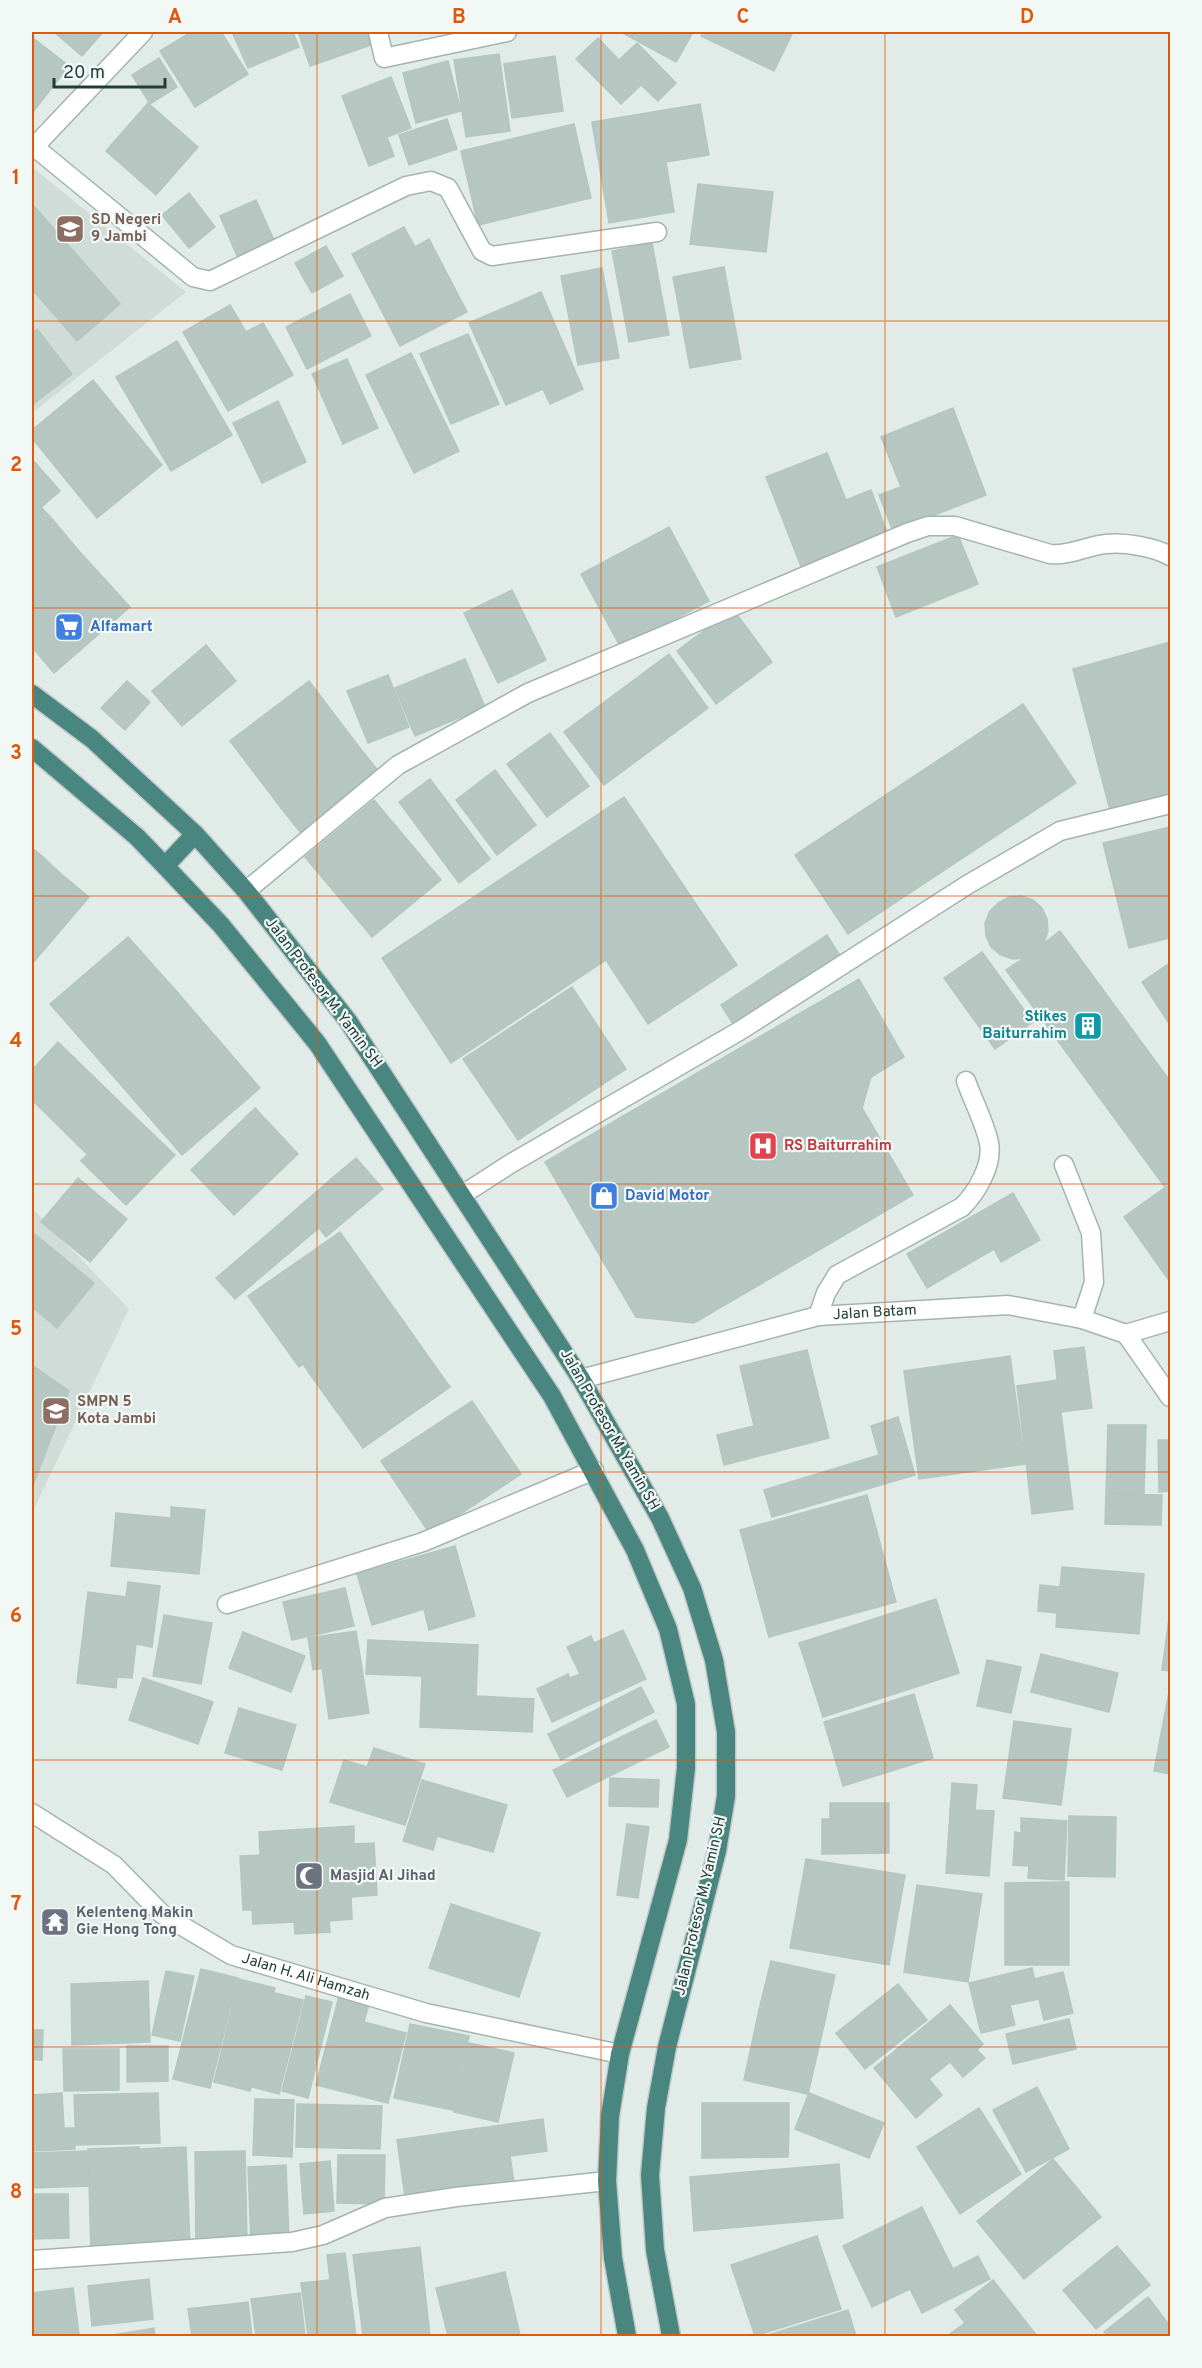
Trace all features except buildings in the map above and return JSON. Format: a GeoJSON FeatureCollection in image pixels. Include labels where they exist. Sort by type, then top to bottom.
{"type":"FeatureCollection","features":[{"type":"Feature","properties":{"kind":"highway","name":"Jalan Profesor M. Yamin SH"},"geometry":{"type":"LineString","coordinates":[[32,694],[92,740],[195,834],[246,891],[348,1022],[581,1379],[660,1518],[692,1588],[714,1660],[726,1732],[726,1796],[717,1851],[667,2047],[656,2108],[651,2164],[655,2250],[671,2337]]}},
{"type":"Feature","properties":{"kind":"highway"},"geometry":{"type":"LineString","coordinates":[[32,748],[137,837],[221,925],[317,1043],[552,1396],[594,1470],[635,1550],[668,1629],[686,1704],[686,1768],[678,1840],[620,2054],[610,2116],[607,2181],[613,2258],[627,2337]]}},
{"type":"Feature","properties":{"kind":"highway"},"geometry":{"type":"LineString","coordinates":[[165,866],[195,834]]}},
{"type":"Feature","properties":{"kind":"street"},"geometry":{"type":"LineString","coordinates":[[143,32],[33,146],[193,277],[210,281],[406,186],[431,181],[448,188],[482,251],[492,256],[657,232]]}},
{"type":"Feature","properties":{"kind":"street"},"geometry":{"type":"LineString","coordinates":[[378,32],[384,58],[507,32]]}},
{"type":"Feature","properties":{"kind":"street"},"geometry":{"type":"LineString","coordinates":[[246,891],[398,765],[528,693],[907,533],[928,526],[955,526],[1050,554],[1064,555],[1106,544],[1156,549],[1170,556]]}},
{"type":"Feature","properties":{"kind":"street"},"geometry":{"type":"LineString","coordinates":[[462,1195],[510,1164],[741,1030],[967,885],[1060,831],[1170,804]]}},
{"type":"Feature","properties":{"kind":"street"},"geometry":{"type":"LineString","coordinates":[[818,1316],[826,1293],[837,1275],[962,1207],[972,1197],[987,1162],[989,1145],[966,1081]]}},
{"type":"Feature","properties":{"kind":"street"},"geometry":{"type":"LineString","coordinates":[[1064,1165],[1091,1233],[1094,1282],[1082,1319]]}},
{"type":"Feature","properties":{"kind":"street","name":"Jalan Batam"},"geometry":{"type":"LineString","coordinates":[[581,1379],[818,1316],[1008,1305],[1082,1319],[1126,1334]]}},
{"type":"Feature","properties":{"kind":"street"},"geometry":{"type":"LineString","coordinates":[[1170,1321],[1126,1334],[1170,1397]]}},
{"type":"Feature","properties":{"kind":"street"},"geometry":{"type":"LineString","coordinates":[[227,1604],[423,1542],[594,1470]]}},
{"type":"Feature","properties":{"kind":"street","name":"Jalan H. Ali Hamzah"},"geometry":{"type":"LineString","coordinates":[[32,1813],[114,1865],[162,1914],[231,1955],[426,2013],[620,2054]]}},
{"type":"Feature","properties":{"kind":"street"},"geometry":{"type":"LineString","coordinates":[[32,2260],[292,2242],[323,2235],[386,2208],[456,2197],[607,2181]]}},
{"type":"Feature","properties":{"kind":"shaded area","name":"SD Negeri 9 Jambi"},"geometry":{"type":"Polygon","coordinates":[[[32,167],[186,292],[32,413],[32,167]]]}},
{"type":"Feature","properties":{"kind":"shaded area","name":"SMPN 5 Kota Jambi"},"geometry":{"type":"Polygon","coordinates":[[[32,1208],[129,1309],[32,1513],[32,1208]]]}},
{"type":"Feature","properties":{"kind":"place","name":"SD Negeri 9 Jambi"},"geometry":{"type":"Point","coordinates":[70,229]}},
{"type":"Feature","properties":{"kind":"place","name":"Alfamart"},"geometry":{"type":"Point","coordinates":[69,627]}},
{"type":"Feature","properties":{"kind":"place","name":"Stikes Baiturrahim"},"geometry":{"type":"Point","coordinates":[1088,1026]}},
{"type":"Feature","properties":{"kind":"place","name":"RS Baiturrahim"},"geometry":{"type":"Point","coordinates":[763,1146]}},
{"type":"Feature","properties":{"kind":"place","name":"David Motor"},"geometry":{"type":"Point","coordinates":[604,1196]}},
{"type":"Feature","properties":{"kind":"place","name":"SMPN 5 Kota Jambi"},"geometry":{"type":"Point","coordinates":[56,1411]}},
{"type":"Feature","properties":{"kind":"place","name":"Masjid Al Jihad"},"geometry":{"type":"Point","coordinates":[309,1876]}},
{"type":"Feature","properties":{"kind":"place","name":"Kelenteng Makin Gie Hong Tong"},"geometry":{"type":"Point","coordinates":[55,1922]}}]}
